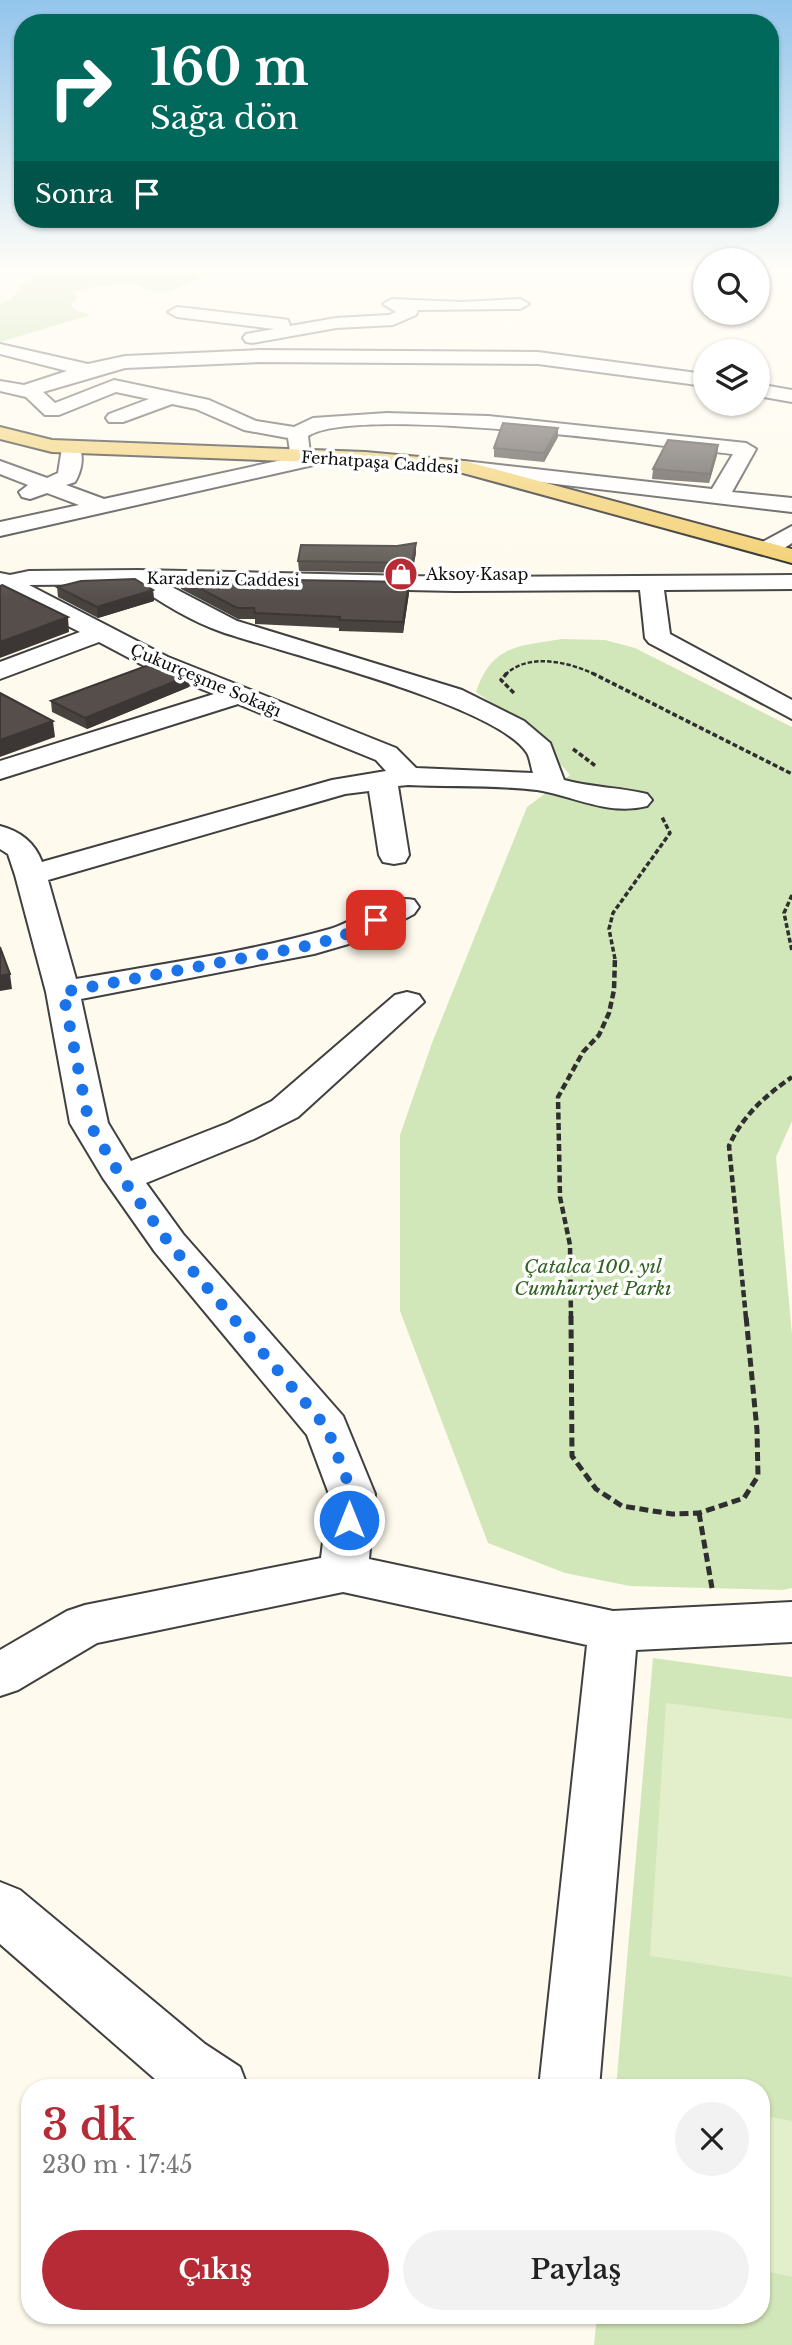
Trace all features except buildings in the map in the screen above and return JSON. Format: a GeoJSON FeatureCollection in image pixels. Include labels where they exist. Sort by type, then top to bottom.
{"type":"FeatureCollection","features":[{"type":"Feature","properties":{"kind":"main road","name":"Ferhatpaşa Caddesi"},"geometry":{"type":"LineString","coordinates":[[0,433],[35,442],[70,446],[324,457],[464,467],[792,556]]}},
{"type":"Feature","properties":{"kind":"street"},"geometry":{"type":"LineString","coordinates":[[25,391],[53,381]]}},
{"type":"Feature","properties":{"kind":"street"},"geometry":{"type":"LineString","coordinates":[[0,384],[33,393],[52,411],[114,386],[210,408],[251,426],[298,434],[313,424],[387,419],[488,422],[746,449],[719,496]]}},
{"type":"Feature","properties":{"kind":"street"},"geometry":{"type":"LineString","coordinates":[[770,392],[792,396]]}},
{"type":"Feature","properties":{"kind":"street"},"geometry":{"type":"LineString","coordinates":[[116,418],[170,398]]}},
{"type":"Feature","properties":{"kind":"street"},"geometry":{"type":"LineString","coordinates":[[210,408],[249,405]]}},
{"type":"Feature","properties":{"kind":"street"},"geometry":{"type":"LineString","coordinates":[[549,476],[583,431]]}},
{"type":"Feature","properties":{"kind":"street"},"geometry":{"type":"LineString","coordinates":[[298,434],[300,456]]}},
{"type":"Feature","properties":{"kind":"street"},"geometry":{"type":"LineString","coordinates":[[0,460],[35,442]]}},
{"type":"Feature","properties":{"kind":"street"},"geometry":{"type":"LineString","coordinates":[[8,519],[46,487],[67,477],[71,468],[70,446]]}},
{"type":"Feature","properties":{"kind":"street"},"geometry":{"type":"LineString","coordinates":[[8,519],[104,507],[324,457]]}},
{"type":"Feature","properties":{"kind":"street"},"geometry":{"type":"LineString","coordinates":[[0,467],[46,487],[104,507]]}},
{"type":"Feature","properties":{"kind":"street"},"geometry":{"type":"LineString","coordinates":[[464,467],[792,505]]}},
{"type":"Feature","properties":{"kind":"street"},"geometry":{"type":"LineString","coordinates":[[767,549],[792,533]]}},
{"type":"Feature","properties":{"kind":"street","name":"Karadeniz Caddesi"},"geometry":{"type":"LineString","coordinates":[[740,582],[792,572]]}},
{"type":"Feature","properties":{"kind":"street"},"geometry":{"type":"LineString","coordinates":[[138,577],[184,605],[228,626],[453,696],[514,727],[540,749],[551,784]]}},
{"type":"Feature","properties":{"kind":"street","name":"Karadeniz Caddesi"},"geometry":{"type":"LineString","coordinates":[[1,583],[29,578],[138,577],[651,584],[792,582]]}},
{"type":"Feature","properties":{"kind":"street","name":"Çukurçeşme Sokağı"},"geometry":{"type":"LineString","coordinates":[[1,583],[159,663],[386,754],[395,778]]}},
{"type":"Feature","properties":{"kind":"street"},"geometry":{"type":"LineString","coordinates":[[651,584],[658,638],[792,711]]}},
{"type":"Feature","properties":{"kind":"street"},"geometry":{"type":"LineString","coordinates":[[0,671],[100,633]]}},
{"type":"Feature","properties":{"kind":"street"},"geometry":{"type":"LineString","coordinates":[[0,770],[239,695]]}},
{"type":"Feature","properties":{"kind":"street"},"geometry":{"type":"LineString","coordinates":[[394,855],[395,778]]}},
{"type":"Feature","properties":{"kind":"street"},"geometry":{"type":"LineString","coordinates":[[31,875],[342,786],[395,778],[551,784],[603,799],[637,800]]}},
{"type":"Feature","properties":{"kind":"street"},"geometry":{"type":"LineString","coordinates":[[0,835],[22,850],[31,875],[63,992],[89,1123],[122,1178],[169,1243],[327,1428],[352,1493],[343,1573]]}},
{"type":"Feature","properties":{"kind":"street"},"geometry":{"type":"LineString","coordinates":[[63,992],[302,947],[357,931],[403,907]]}},
{"type":"Feature","properties":{"kind":"street"},"geometry":{"type":"LineString","coordinates":[[122,1178],[241,1131],[285,1109],[407,1002]]}},
{"type":"Feature","properties":{"kind":"street"},"geometry":{"type":"LineString","coordinates":[[0,1675],[85,1625],[343,1573],[613,1631],[792,1622]]}},
{"type":"Feature","properties":{"kind":"street"},"geometry":{"type":"LineString","coordinates":[[570,2079],[613,1631]]}},
{"type":"Feature","properties":{"kind":"street"},"geometry":{"type":"LineString","coordinates":[[0,1908],[184,2065],[205,2079]]}},
{"type":"Feature","properties":{"kind":"path"},"geometry":{"type":"LineString","coordinates":[[522,699],[503,685],[501,680],[514,668],[551,661],[580,667],[792,774]]}},
{"type":"Feature","properties":{"kind":"path"},"geometry":{"type":"LineString","coordinates":[[569,747],[665,819],[670,833],[613,913],[609,929],[615,950],[614,990],[609,1013],[558,1097],[560,1197],[570,1245],[572,1456],[596,1489],[622,1506],[672,1514],[699,1513],[744,1498],[758,1476],[757,1430],[729,1146],[745,1115],[764,1096],[792,1077]]}},
{"type":"Feature","properties":{"kind":"path"},"geometry":{"type":"LineString","coordinates":[[792,895],[784,913],[792,951]]}},
{"type":"Feature","properties":{"kind":"path"},"geometry":{"type":"LineString","coordinates":[[699,1513],[718,1626]]}},
{"type":"Feature","properties":{"kind":"green space","name":"Çatalca 100. yıl Cumhuriyet Parkı"},"geometry":{"type":"Polygon","coordinates":[[[562,639],[605,640],[635,648],[792,727],[792,1121],[776,1157],[792,1335],[792,1588],[782,1590],[630,1586],[565,1573],[488,1543],[400,1311],[400,1135],[432,1043],[527,807],[570,775],[530,730],[476,692],[482,677],[499,656],[520,646],[562,639]]]}},
{"type":"Feature","properties":{"kind":"green space"},"geometry":{"type":"Polygon","coordinates":[[[653,1658],[792,1677],[792,2345],[594,2345],[596,2324],[770,2324],[770,2079],[617,2079],[653,1658]]]}},
{"type":"Feature","properties":{"kind":"green space"},"geometry":{"type":"Polygon","coordinates":[[[666,1703],[792,1719],[792,1977],[650,1956],[666,1703]]]}},
{"type":"Feature","properties":{"kind":"green space"},"geometry":{"type":"Polygon","coordinates":[[[770,2117],[792,2121],[792,2277],[770,2272],[770,2117]]]}},
{"type":"Feature","properties":{"kind":"place","name":"Aksoy Kasap"},"geometry":{"type":"Point","coordinates":[401,574]}},
{"type":"Feature","properties":{"kind":"route"},"geometry":{"type":"LineString","coordinates":[[349,1520],[352,1493],[327,1428],[169,1243],[122,1178],[89,1123],[63,992],[302,947],[338,938],[376,920]]}}]}
